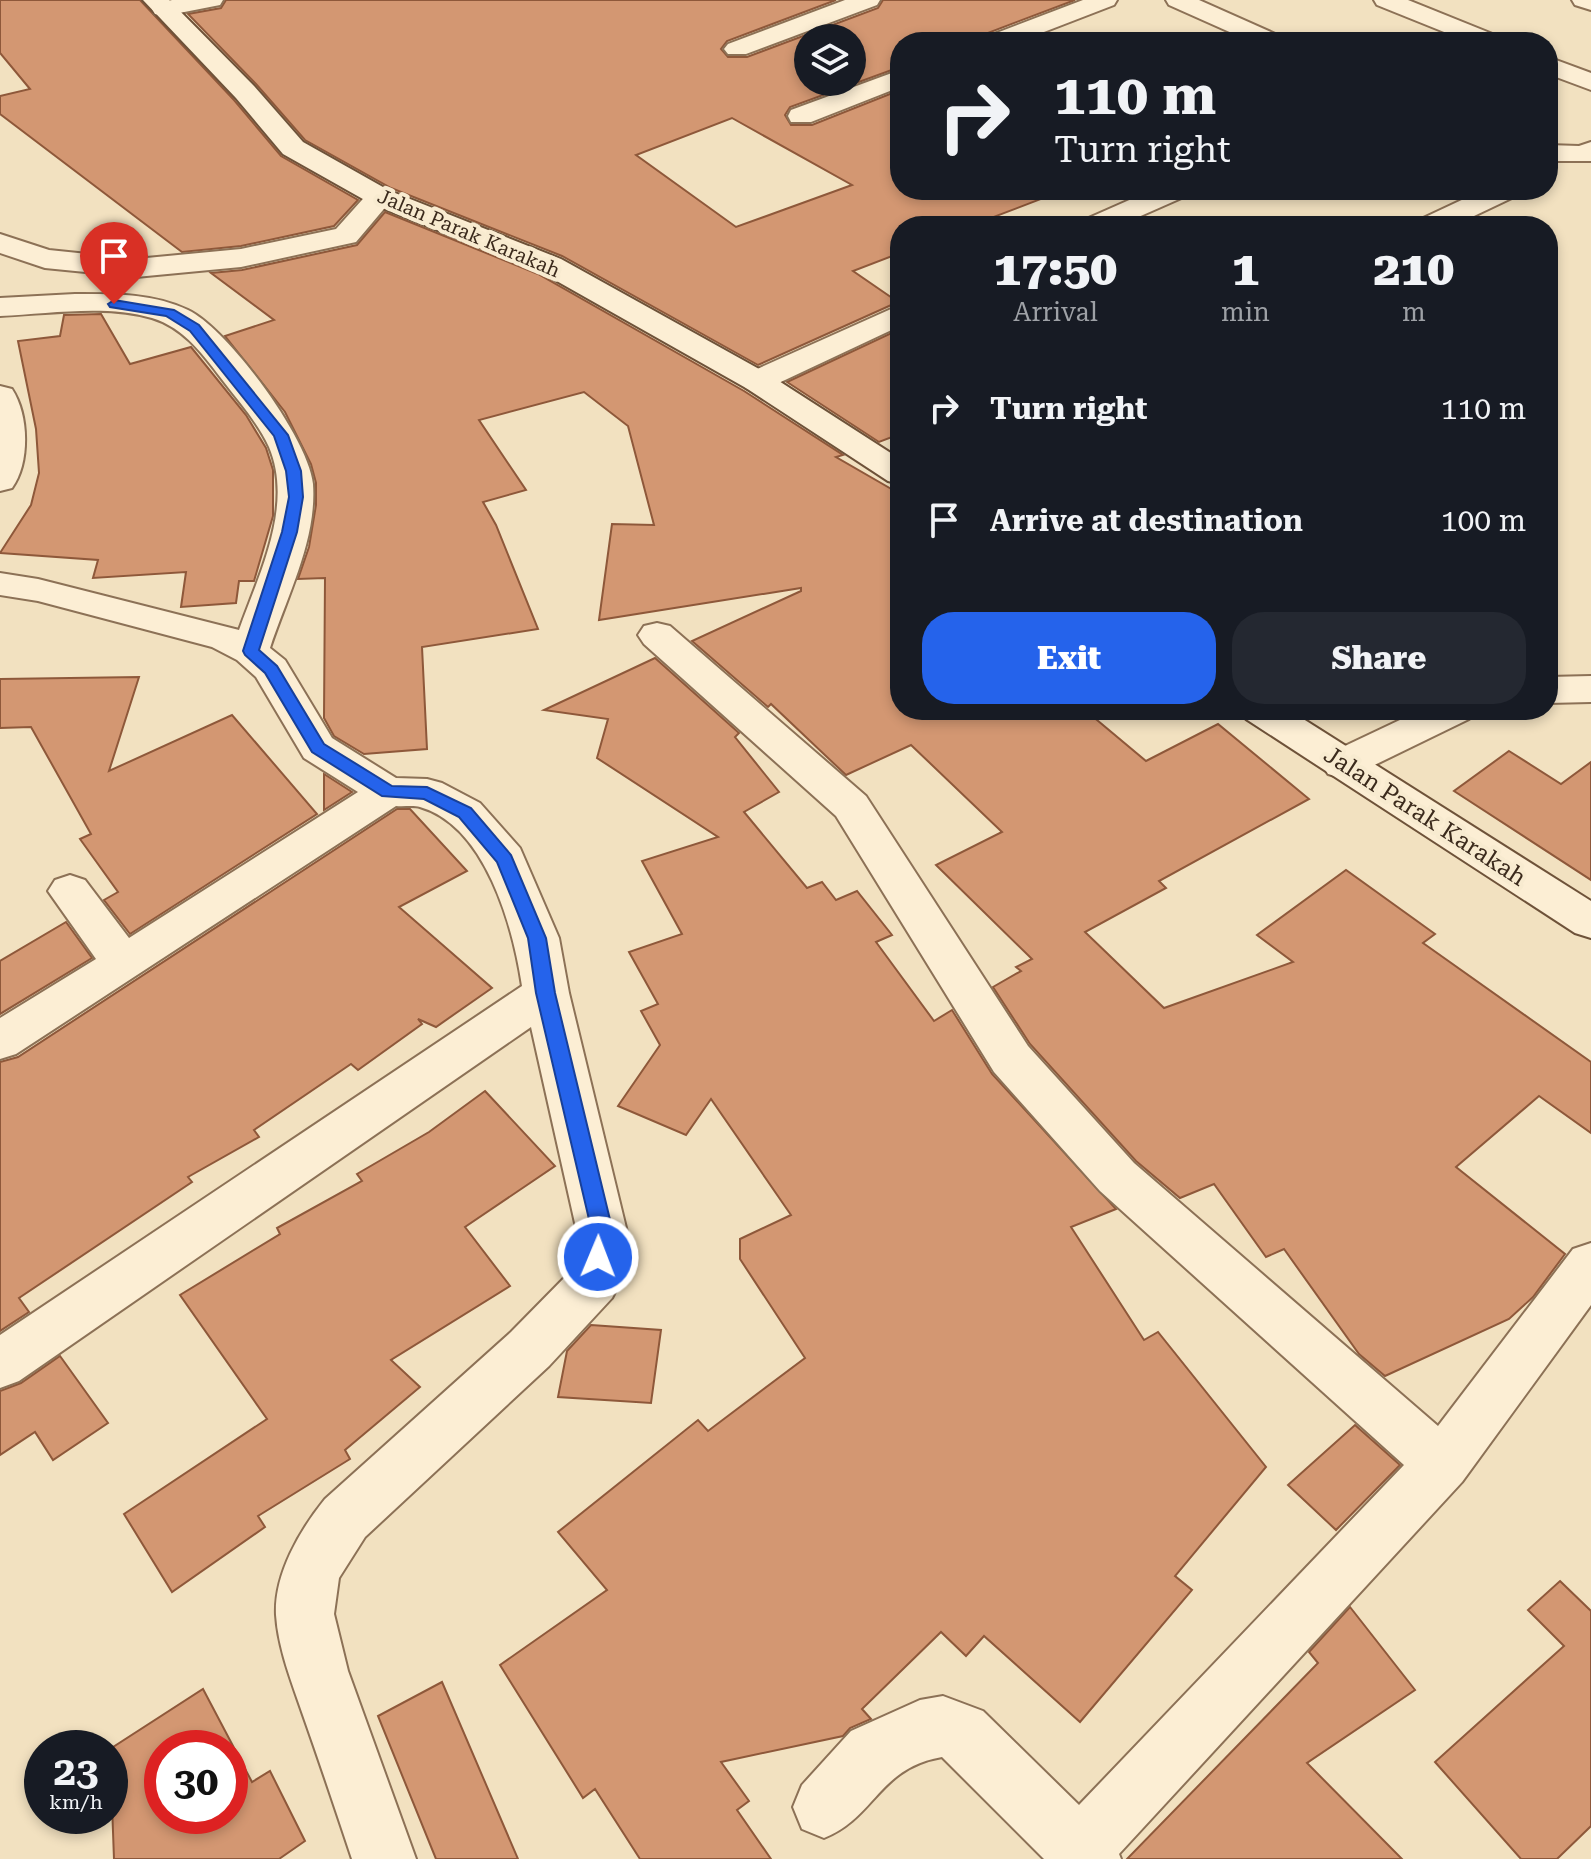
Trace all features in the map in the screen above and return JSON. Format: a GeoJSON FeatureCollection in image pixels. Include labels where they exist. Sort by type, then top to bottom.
{"type":"FeatureCollection","features":[{"type":"Feature","properties":{"kind":"street"},"geometry":{"type":"LineString","coordinates":[[159,4],[211,0]]}},
{"type":"Feature","properties":{"kind":"street"},"geometry":{"type":"LineString","coordinates":[[737,49],[868,0]]}},
{"type":"Feature","properties":{"kind":"street"},"geometry":{"type":"LineString","coordinates":[[1021,32],[1105,0]]}},
{"type":"Feature","properties":{"kind":"street"},"geometry":{"type":"LineString","coordinates":[[1178,0],[1240,32]]}},
{"type":"Feature","properties":{"kind":"street"},"geometry":{"type":"LineString","coordinates":[[1386,0],[1466,32]]}},
{"type":"Feature","properties":{"kind":"street"},"geometry":{"type":"LineString","coordinates":[[1584,0],[1591,3]]}},
{"type":"Feature","properties":{"kind":"street","name":"Jalan Parak Karakah"},"geometry":{"type":"LineString","coordinates":[[159,4],[245,92],[293,148],[380,197],[550,265],[757,381],[890,467]]}},
{"type":"Feature","properties":{"kind":"street"},"geometry":{"type":"LineString","coordinates":[[791,6],[817,18]]}},
{"type":"Feature","properties":{"kind":"street"},"geometry":{"type":"LineString","coordinates":[[1558,69],[1591,82]]}},
{"type":"Feature","properties":{"kind":"street"},"geometry":{"type":"LineString","coordinates":[[801,116],[890,82]]}},
{"type":"Feature","properties":{"kind":"street"},"geometry":{"type":"LineString","coordinates":[[1558,153],[1587,152]]}},
{"type":"Feature","properties":{"kind":"street"},"geometry":{"type":"LineString","coordinates":[[1558,165],[1587,152]]}},
{"type":"Feature","properties":{"kind":"street"},"geometry":{"type":"LineString","coordinates":[[2,247],[45,259],[136,268],[241,258],[346,236],[380,197]]}},
{"type":"Feature","properties":{"kind":"street"},"geometry":{"type":"LineString","coordinates":[[1117,216],[1153,200]]}},
{"type":"Feature","properties":{"kind":"street"},"geometry":{"type":"LineString","coordinates":[[1450,216],[1485,200]]}},
{"type":"Feature","properties":{"kind":"street"},"geometry":{"type":"LineString","coordinates":[[0,307],[114,304],[169,313],[195,328],[265,413],[288,451],[296,497],[290,532],[250,651]]}},
{"type":"Feature","properties":{"kind":"street"},"geometry":{"type":"LineString","coordinates":[[757,381],[890,319]]}},
{"type":"Feature","properties":{"kind":"street"},"geometry":{"type":"LineString","coordinates":[[0,396],[8,421],[10,448],[0,481]]}},
{"type":"Feature","properties":{"kind":"street"},"geometry":{"type":"LineString","coordinates":[[0,584],[38,590],[225,638],[250,651],[271,669],[318,748],[388,792],[427,793],[465,813],[505,859],[537,938],[546,993],[602,1232],[594,1282],[530,1349],[345,1518],[330,1537],[311,1574],[305,1614],[318,1671],[384,1859]]}},
{"type":"Feature","properties":{"kind":"street"},"geometry":{"type":"LineString","coordinates":[[657,635],[851,806],[1011,1059],[1117,1177],[1442,1464]]}},
{"type":"Feature","properties":{"kind":"street"},"geometry":{"type":"LineString","coordinates":[[1558,690],[1591,689]]}},
{"type":"Feature","properties":{"kind":"street","name":"Jalan Parak Karakah"},"geometry":{"type":"LineString","coordinates":[[1275,720],[1591,922]]}},
{"type":"Feature","properties":{"kind":"street"},"geometry":{"type":"LineString","coordinates":[[1342,764],[1434,720]]}},
{"type":"Feature","properties":{"kind":"street"},"geometry":{"type":"LineString","coordinates":[[0,1041],[388,792]]}},
{"type":"Feature","properties":{"kind":"street"},"geometry":{"type":"LineString","coordinates":[[70,891],[124,963]]}},
{"type":"Feature","properties":{"kind":"street"},"geometry":{"type":"LineString","coordinates":[[0,1364],[546,993]]}},
{"type":"Feature","properties":{"kind":"street"},"geometry":{"type":"LineString","coordinates":[[824,1807],[873,1753],[920,1730],[943,1726],[961,1733],[1082,1856],[1442,1464],[1591,1265]]}},
{"type":"Feature","properties":{"kind":"building"},"geometry":{"type":"Polygon","coordinates":[[[0,0],[140,0],[234,100],[281,156],[358,200],[334,226],[241,246],[182,252],[0,114],[0,96],[30,89],[0,53],[0,0]]]}},
{"type":"Feature","properties":{"kind":"building"},"geometry":{"type":"Polygon","coordinates":[[[226,0],[836,0],[727,41],[721,49],[728,57],[747,57],[794,39],[794,96],[820,96],[790,107],[785,115],[791,125],[812,125],[890,94],[890,200],[1038,200],[996,216],[890,216],[890,257],[853,271],[890,296],[890,306],[758,365],[562,256],[391,188],[305,140],[188,14],[221,8],[226,0]],[[732,118],[636,155],[736,227],[852,185],[732,118]]]}},
{"type":"Feature","properties":{"kind":"building"},"geometry":{"type":"Polygon","coordinates":[[[883,0],[1075,0],[990,32],[890,32],[890,71],[866,79],[866,24],[835,24],[878,8],[883,0]]]}},
{"type":"Feature","properties":{"kind":"building"},"geometry":{"type":"Polygon","coordinates":[[[385,212],[538,274],[744,391],[843,455],[836,457],[890,488],[890,720],[1097,720],[1146,761],[1218,724],[1309,799],[1159,881],[1166,888],[1085,932],[1164,1008],[1293,962],[1257,935],[1346,870],[1435,934],[1423,943],[1591,1062],[1591,1133],[1539,1096],[1456,1167],[1565,1254],[1533,1297],[1509,1319],[1385,1376],[1359,1354],[1284,1249],[1266,1257],[1214,1184],[1180,1198],[1136,1161],[1030,1044],[993,987],[1021,971],[1016,967],[1032,959],[936,865],[1002,832],[911,745],[846,775],[771,704],[768,707],[692,641],[801,591],[801,588],[599,620],[612,524],[654,525],[628,426],[584,392],[479,420],[526,490],[483,502],[496,525],[538,629],[422,647],[427,749],[364,754],[334,736],[324,718],[325,578],[298,579],[309,547],[316,505],[316,483],[311,464],[285,412],[225,336],[274,320],[211,273],[242,270],[357,245],[385,212]]]}},
{"type":"Feature","properties":{"kind":"building"},"geometry":{"type":"Polygon","coordinates":[[[101,314],[130,364],[191,347],[246,415],[266,448],[273,470],[273,516],[254,581],[239,581],[236,603],[181,607],[186,572],[93,578],[98,560],[0,553],[31,505],[39,473],[36,429],[18,341],[60,336],[64,315],[101,314]]]}},
{"type":"Feature","properties":{"kind":"building"},"geometry":{"type":"Polygon","coordinates":[[[890,334],[890,438],[879,442],[787,382],[890,334]]]}},
{"type":"Feature","properties":{"kind":"building"},"geometry":{"type":"Polygon","coordinates":[[[655,658],[739,733],[735,737],[779,792],[744,812],[807,888],[822,882],[836,900],[857,891],[892,935],[876,942],[934,1021],[952,1010],[992,1074],[1116,1209],[1071,1227],[1144,1340],[1158,1332],[1266,1467],[1175,1576],[1192,1590],[1080,1722],[984,1636],[966,1656],[941,1632],[862,1709],[871,1719],[850,1728],[843,1736],[721,1762],[749,1801],[737,1810],[771,1859],[640,1859],[595,1789],[583,1798],[500,1665],[607,1590],[558,1532],[698,1420],[708,1431],[805,1358],[740,1259],[740,1239],[791,1215],[711,1099],[686,1135],[618,1106],[660,1045],[641,1011],[658,1004],[629,952],[682,934],[642,861],[718,837],[597,758],[608,719],[544,710],[655,658]]]}},
{"type":"Feature","properties":{"kind":"building"},"geometry":{"type":"Polygon","coordinates":[[[139,677],[109,771],[232,715],[317,814],[130,934],[104,900],[118,892],[80,839],[91,834],[31,727],[0,728],[0,679],[139,677]]]}},
{"type":"Feature","properties":{"kind":"building"},"geometry":{"type":"Polygon","coordinates":[[[1509,751],[1561,784],[1591,762],[1591,880],[1454,791],[1509,751]]]}},
{"type":"Feature","properties":{"kind":"building"},"geometry":{"type":"Polygon","coordinates":[[[324,774],[352,792],[324,810],[324,774]]]}},
{"type":"Feature","properties":{"kind":"building"},"geometry":{"type":"Polygon","coordinates":[[[397,809],[410,809],[467,871],[399,907],[492,988],[436,1027],[418,1019],[422,1024],[358,1070],[351,1064],[254,1130],[259,1137],[188,1177],[192,1182],[19,1298],[29,1312],[0,1331],[0,1062],[18,1057],[397,809]]]}},
{"type":"Feature","properties":{"kind":"building"},"geometry":{"type":"Polygon","coordinates":[[[66,922],[92,958],[0,1014],[0,961],[66,922]]]}},
{"type":"Feature","properties":{"kind":"building"},"geometry":{"type":"Polygon","coordinates":[[[485,1091],[555,1166],[465,1227],[510,1286],[391,1360],[420,1387],[345,1450],[350,1459],[258,1516],[265,1527],[172,1592],[124,1514],[267,1419],[180,1295],[280,1234],[277,1228],[362,1181],[357,1174],[429,1132],[485,1091]]]}},
{"type":"Feature","properties":{"kind":"building"},"geometry":{"type":"Polygon","coordinates":[[[591,1325],[661,1330],[651,1403],[558,1397],[567,1351],[591,1325]]]}},
{"type":"Feature","properties":{"kind":"building"},"geometry":{"type":"Polygon","coordinates":[[[60,1356],[108,1423],[53,1460],[35,1432],[0,1455],[0,1391],[21,1383],[60,1356]]]}},
{"type":"Feature","properties":{"kind":"building"},"geometry":{"type":"Polygon","coordinates":[[[1355,1425],[1400,1465],[1336,1530],[1288,1485],[1355,1425]]]}},
{"type":"Feature","properties":{"kind":"building"},"geometry":{"type":"Polygon","coordinates":[[[1560,1581],[1591,1611],[1591,1826],[1557,1859],[1521,1859],[1435,1762],[1564,1646],[1528,1610],[1560,1581]]]}},
{"type":"Feature","properties":{"kind":"building"},"geometry":{"type":"Polygon","coordinates":[[[1350,1607],[1415,1690],[1307,1763],[1402,1859],[1127,1859],[1318,1663],[1309,1652],[1350,1607]]]}},
{"type":"Feature","properties":{"kind":"building"},"geometry":{"type":"Polygon","coordinates":[[[442,1682],[518,1859],[436,1859],[378,1716],[442,1682]]]}},
{"type":"Feature","properties":{"kind":"building"},"geometry":{"type":"Polygon","coordinates":[[[203,1689],[225,1730],[144,1730],[144,1834],[248,1834],[248,1774],[252,1782],[270,1771],[305,1841],[279,1859],[114,1859],[113,1834],[128,1834],[128,1737],[203,1689]]]}},
{"type":"Feature","properties":{"kind":"route"},"geometry":{"type":"LineString","coordinates":[[114,304],[169,313],[195,328],[281,435],[294,471],[296,497],[290,532],[250,651],[271,669],[318,748],[388,792],[427,793],[465,813],[505,859],[537,938],[546,993],[602,1232],[598,1257]]}}]}
